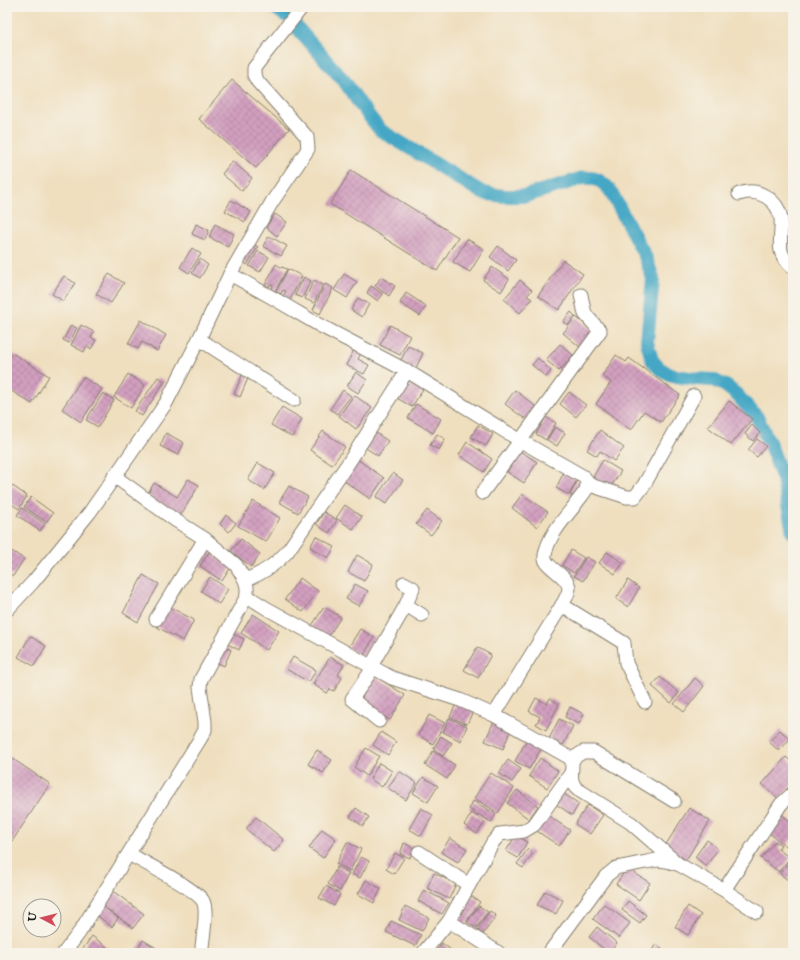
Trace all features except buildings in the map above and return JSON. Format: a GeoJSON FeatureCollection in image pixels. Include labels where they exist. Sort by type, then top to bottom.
{"type":"FeatureCollection","features":[{"type":"Feature","properties":{"kind":"street"},"geometry":{"type":"LineString","coordinates":[[7,610],[33,582],[90,512],[166,403],[230,274],[272,202],[308,149],[308,137],[258,82],[254,75],[254,68],[302,7]]}},
{"type":"Feature","properties":{"kind":"street"},"geometry":{"type":"LineString","coordinates":[[739,194],[756,192],[770,200],[777,208],[782,227],[780,249],[783,258],[793,268]]}},
{"type":"Feature","properties":{"kind":"street"},"geometry":{"type":"LineString","coordinates":[[230,274],[319,326],[407,371],[587,481],[585,491],[562,521],[544,556],[548,564],[564,578],[569,588],[562,605],[494,715]]}},
{"type":"Feature","properties":{"kind":"street"},"geometry":{"type":"LineString","coordinates":[[482,493],[600,332],[585,314],[581,295]]}},
{"type":"Feature","properties":{"kind":"street"},"geometry":{"type":"LineString","coordinates":[[199,339],[294,400]]}},
{"type":"Feature","properties":{"kind":"street"},"geometry":{"type":"LineString","coordinates":[[245,580],[260,574],[277,563],[287,552],[349,462],[407,371]]}},
{"type":"Feature","properties":{"kind":"street"},"geometry":{"type":"LineString","coordinates":[[587,484],[627,498],[635,497],[644,485],[694,396]]}},
{"type":"Feature","properties":{"kind":"street"},"geometry":{"type":"LineString","coordinates":[[64,953],[79,933],[129,854],[205,730],[200,687],[201,679],[247,596],[245,580],[236,565],[205,539],[175,520],[114,476]]}},
{"type":"Feature","properties":{"kind":"street"},"geometry":{"type":"LineString","coordinates":[[156,619],[205,539]]}},
{"type":"Feature","properties":{"kind":"street"},"geometry":{"type":"LineString","coordinates":[[379,721],[352,699],[372,667],[406,605],[413,588],[404,583]]}},
{"type":"Feature","properties":{"kind":"street"},"geometry":{"type":"LineString","coordinates":[[247,596],[372,667],[403,682],[460,700],[494,715],[572,759]]}},
{"type":"Feature","properties":{"kind":"street"},"geometry":{"type":"LineString","coordinates":[[406,605],[422,615]]}},
{"type":"Feature","properties":{"kind":"street"},"geometry":{"type":"LineString","coordinates":[[562,605],[624,643],[626,663],[645,702]]}},
{"type":"Feature","properties":{"kind":"street"},"geometry":{"type":"LineString","coordinates":[[572,759],[583,752],[594,752],[674,801]]}},
{"type":"Feature","properties":{"kind":"street"},"geometry":{"type":"LineString","coordinates":[[572,759],[572,785],[631,823],[678,864],[724,890],[757,912]]}},
{"type":"Feature","properties":{"kind":"street"},"geometry":{"type":"LineString","coordinates":[[423,953],[450,921],[493,842],[500,834],[524,831],[534,825],[571,773]]}},
{"type":"Feature","properties":{"kind":"street"},"geometry":{"type":"LineString","coordinates":[[724,890],[778,808],[793,793]]}},
{"type":"Feature","properties":{"kind":"street"},"geometry":{"type":"LineString","coordinates":[[419,852],[469,885]]}},
{"type":"Feature","properties":{"kind":"street"},"geometry":{"type":"LineString","coordinates":[[129,854],[176,881],[198,895],[203,901],[204,916],[202,947]]}},
{"type":"Feature","properties":{"kind":"street"},"geometry":{"type":"LineString","coordinates":[[549,953],[606,876],[616,868],[657,860],[678,864]]}},
{"type":"Feature","properties":{"kind":"street"},"geometry":{"type":"LineString","coordinates":[[450,921],[499,953]]}},
{"type":"Feature","properties":{"kind":"waterway"},"geometry":{"type":"LineString","coordinates":[[274,7],[285,15]]}},
{"type":"Feature","properties":{"kind":"waterway"},"geometry":{"type":"LineString","coordinates":[[293,23],[345,82],[380,130],[483,193],[503,196],[525,196],[583,178],[595,179],[610,190],[645,256],[653,278],[647,342],[652,360],[659,368],[670,375],[713,380],[726,386],[736,394],[757,417],[769,442],[783,479],[793,532]]}}]}
